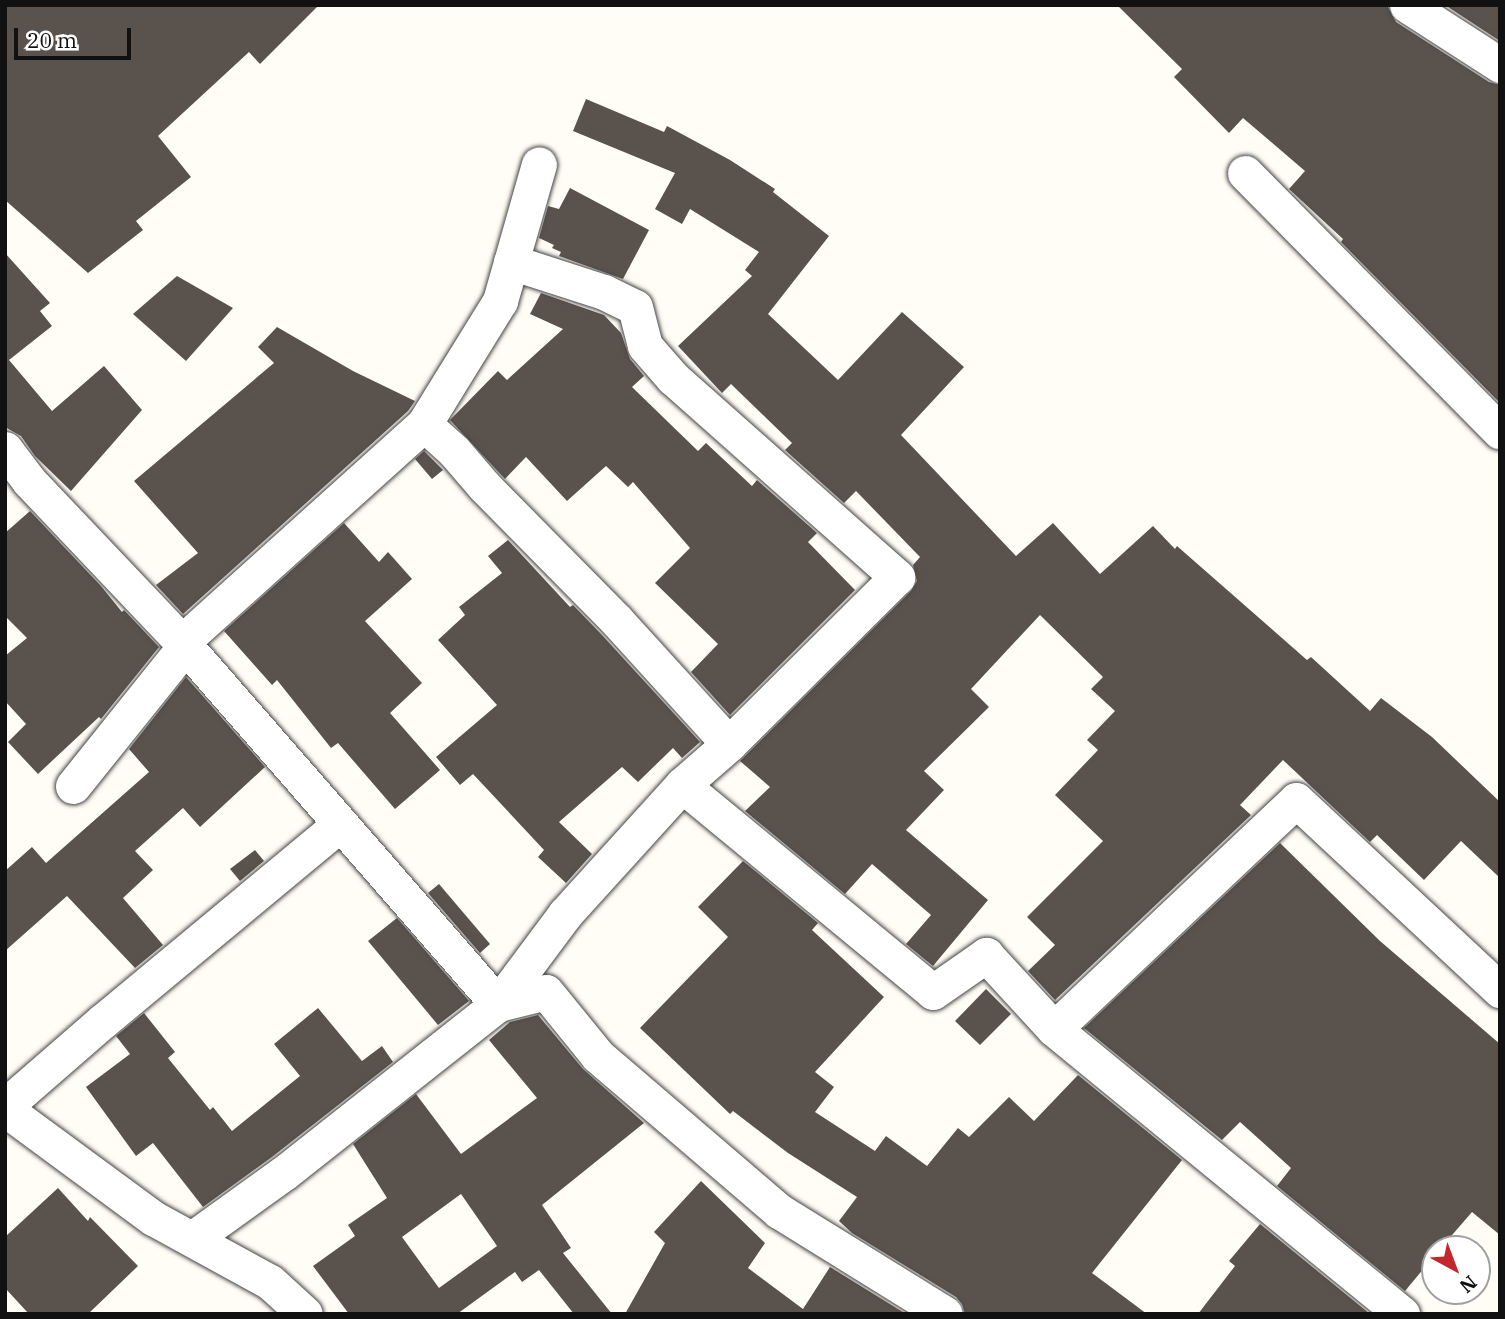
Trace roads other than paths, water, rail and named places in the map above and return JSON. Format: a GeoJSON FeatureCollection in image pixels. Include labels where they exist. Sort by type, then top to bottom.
{"type":"FeatureCollection","features":[{"type":"Feature","properties":{"kind":"street"},"geometry":{"type":"LineString","coordinates":[[1407,5],[1500,65]]}},
{"type":"Feature","properties":{"kind":"street"},"geometry":{"type":"LineString","coordinates":[[73,786],[182,650],[182,642],[424,424],[500,301],[539,163]]}},
{"type":"Feature","properties":{"kind":"street"},"geometry":{"type":"LineString","coordinates":[[1245,173],[1500,432]]}},
{"type":"Feature","properties":{"kind":"street"},"geometry":{"type":"LineString","coordinates":[[192,1239],[284,1173],[498,1004],[565,914],[682,785],[729,744],[897,577],[673,378],[645,346],[635,307],[604,292],[511,262]]}},
{"type":"Feature","properties":{"kind":"street"},"geometry":{"type":"LineString","coordinates":[[424,424],[454,451],[484,486],[617,621],[729,744]]}},
{"type":"Feature","properties":{"kind":"street"},"geometry":{"type":"LineString","coordinates":[[5,449],[29,481],[182,642],[498,1004]]}},
{"type":"Feature","properties":{"kind":"street"},"geometry":{"type":"LineString","coordinates":[[682,785],[933,992],[986,956],[1054,1028],[1402,1314]]}},
{"type":"Feature","properties":{"kind":"street"},"geometry":{"type":"LineString","coordinates":[[1054,1028],[1296,800],[1500,990]]}},
{"type":"Feature","properties":{"kind":"street"},"geometry":{"type":"LineString","coordinates":[[305,1314],[270,1282],[153,1218],[5,1107],[104,1020],[339,825]]}},
{"type":"Feature","properties":{"kind":"street"},"geometry":{"type":"LineString","coordinates":[[498,1004],[546,992],[598,1056],[779,1210],[945,1314]]}}]}
